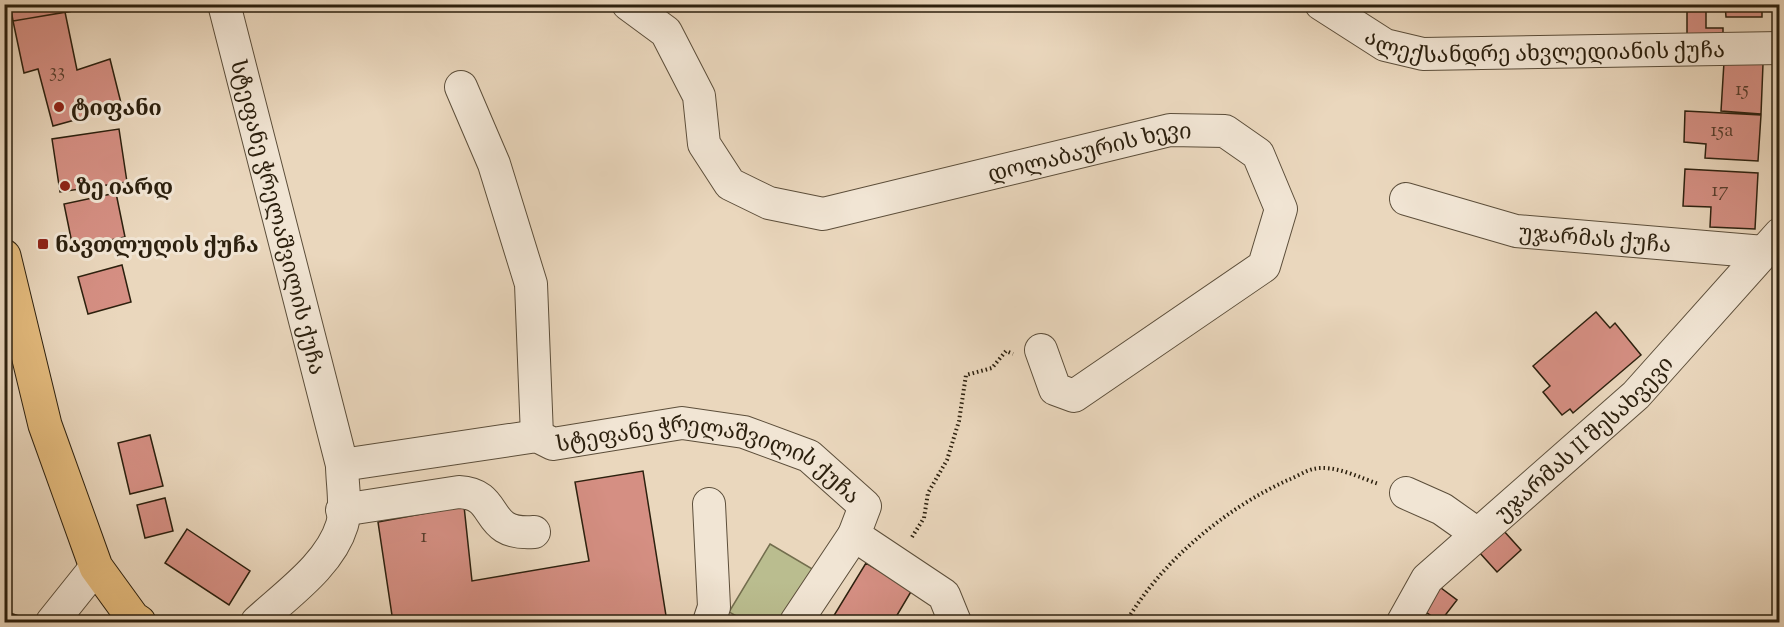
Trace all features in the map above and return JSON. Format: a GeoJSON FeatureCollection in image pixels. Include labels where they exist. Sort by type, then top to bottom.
{"type":"FeatureCollection","features":[{"type":"Feature","properties":{"kind":"main road"},"geometry":{"type":"LineString","coordinates":[[6,273],[45,426],[96,567],[136,621]]}},
{"type":"Feature","properties":{"kind":"street","name":"სტეფანე ჭრელაშვილის ქუჩა"},"geometry":{"type":"LineString","coordinates":[[224,4],[342,465],[342,510],[339,532],[324,559],[257,622]]}},
{"type":"Feature","properties":{"kind":"street","name":"დოლაბაურის ხევი"},"geometry":{"type":"LineString","coordinates":[[628,4],[666,32],[699,96],[704,144],[730,184],[769,203],[823,214],[1170,130],[1225,131],[1258,154],[1281,209],[1264,266],[1074,396],[1055,389],[1041,350]]}},
{"type":"Feature","properties":{"kind":"street","name":"ალექსანდრე ახვლედიანის ქუჩა"},"geometry":{"type":"LineString","coordinates":[[1321,4],[1385,45],[1423,54],[1779,48]]}},
{"type":"Feature","properties":{"kind":"street"},"geometry":{"type":"LineString","coordinates":[[461,87],[494,164],[531,284],[537,436]]}},
{"type":"Feature","properties":{"kind":"street","name":"უჯარმას ქუჩა"},"geometry":{"type":"LineString","coordinates":[[1406,199],[1516,231],[1772,243]]}},
{"type":"Feature","properties":{"kind":"street","name":"უჯარმას II შესახვევი"},"geometry":{"type":"LineString","coordinates":[[1402,622],[1427,579],[1476,533],[1636,395],[1772,243]]}},
{"type":"Feature","properties":{"kind":"street","name":"სტეფანე ჭრელაშვილის ქუჩა"},"geometry":{"type":"LineString","coordinates":[[342,465],[537,436],[554,444],[682,423],[744,432],[809,456],[866,506],[854,535],[944,596],[955,622]]}},
{"type":"Feature","properties":{"kind":"street"},"geometry":{"type":"LineString","coordinates":[[342,510],[459,492],[472,493],[483,500],[508,531],[516,534],[534,532]]}},
{"type":"Feature","properties":{"kind":"street"},"geometry":{"type":"LineString","coordinates":[[1406,492],[1442,509],[1476,533]]}},
{"type":"Feature","properties":{"kind":"street"},"geometry":{"type":"LineString","coordinates":[[709,504],[714,607],[709,622]]}},
{"type":"Feature","properties":{"kind":"street"},"geometry":{"type":"LineString","coordinates":[[796,622],[854,535]]}},
{"type":"Feature","properties":{"kind":"street"},"geometry":{"type":"LineString","coordinates":[[52,622],[96,567]]}},
{"type":"Feature","properties":{"kind":"path"},"geometry":{"type":"LineString","coordinates":[[892,559],[915,534],[924,518],[928,493],[947,460],[959,421],[966,375],[992,368],[1006,351],[1024,358],[1041,350]]}},
{"type":"Feature","properties":{"kind":"path"},"geometry":{"type":"LineString","coordinates":[[1126,622],[1141,596],[1179,556],[1215,525],[1269,489],[1314,469],[1331,469],[1406,492]]}},
{"type":"Feature","properties":{"kind":"green space"},"geometry":{"type":"Polygon","coordinates":[[[770,544],[814,570],[783,622],[747,622],[729,612],[770,544]]]}},
{"type":"Feature","properties":{"kind":"building"},"geometry":{"type":"Polygon","coordinates":[[[10,4],[97,4],[98,7],[13,21],[10,4]]]}},
{"type":"Feature","properties":{"kind":"building"},"geometry":{"type":"Polygon","coordinates":[[[1687,4],[1706,4],[1706,28],[1723,28],[1723,42],[1687,42],[1687,4]]]}},
{"type":"Feature","properties":{"kind":"building"},"geometry":{"type":"Polygon","coordinates":[[[1725,4],[1762,4],[1762,17],[1726,17],[1725,4]]]}},
{"type":"Feature","properties":{"kind":"building"},"geometry":{"type":"Polygon","coordinates":[[[65,12],[77,70],[110,59],[122,107],[53,126],[38,69],[24,73],[13,21],[65,12]]]}},
{"type":"Feature","properties":{"kind":"building"},"geometry":{"type":"Polygon","coordinates":[[[1724,62],[1763,64],[1761,114],[1721,111],[1724,62]]]}},
{"type":"Feature","properties":{"kind":"building"},"geometry":{"type":"Polygon","coordinates":[[[1685,111],[1761,115],[1758,161],[1705,158],[1706,144],[1684,142],[1685,111]]]}},
{"type":"Feature","properties":{"kind":"building"},"geometry":{"type":"Polygon","coordinates":[[[119,129],[127,182],[60,192],[52,139],[119,129]]]}},
{"type":"Feature","properties":{"kind":"building"},"geometry":{"type":"Polygon","coordinates":[[[1685,169],[1758,173],[1755,229],[1710,227],[1711,207],[1683,206],[1685,169]]]}},
{"type":"Feature","properties":{"kind":"building"},"geometry":{"type":"Polygon","coordinates":[[[116,193],[125,237],[73,248],[64,204],[116,193]]]}},
{"type":"Feature","properties":{"kind":"building"},"geometry":{"type":"Polygon","coordinates":[[[122,265],[131,302],[88,314],[78,277],[122,265]]]}},
{"type":"Feature","properties":{"kind":"building"},"geometry":{"type":"Polygon","coordinates":[[[1596,312],[1610,328],[1615,323],[1641,355],[1573,413],[1570,409],[1562,415],[1543,392],[1550,386],[1533,366],[1596,312]]]}},
{"type":"Feature","properties":{"kind":"building"},"geometry":{"type":"Polygon","coordinates":[[[150,435],[163,486],[130,494],[118,443],[150,435]]]}},
{"type":"Feature","properties":{"kind":"building"},"geometry":{"type":"Polygon","coordinates":[[[643,471],[667,622],[393,622],[378,522],[464,506],[472,581],[589,561],[575,482],[643,471]]]}},
{"type":"Feature","properties":{"kind":"building"},"geometry":{"type":"Polygon","coordinates":[[[165,498],[173,531],[145,538],[137,505],[165,498]]]}},
{"type":"Feature","properties":{"kind":"building"},"geometry":{"type":"Polygon","coordinates":[[[187,529],[250,571],[229,605],[165,563],[187,529]]]}},
{"type":"Feature","properties":{"kind":"building"},"geometry":{"type":"Polygon","coordinates":[[[1503,530],[1521,550],[1497,572],[1479,552],[1503,530]]]}},
{"type":"Feature","properties":{"kind":"building"},"geometry":{"type":"Polygon","coordinates":[[[866,563],[912,590],[893,622],[830,622],[866,563]]]}},
{"type":"Feature","properties":{"kind":"building"},"geometry":{"type":"Polygon","coordinates":[[[1433,582],[1457,600],[1440,622],[1416,605],[1433,582]]]}},
{"type":"Feature","properties":{"kind":"building"},"geometry":{"type":"Polygon","coordinates":[[[4,611],[34,621],[34,622],[4,622],[4,611]]]}},
{"type":"Feature","properties":{"kind":"place","name":"ტიფანი"},"geometry":{"type":"Point","coordinates":[59,107]}},
{"type":"Feature","properties":{"kind":"place","name":"ზე იარდ"},"geometry":{"type":"Point","coordinates":[65,186]}},
{"type":"Feature","properties":{"kind":"place","name":"ნავთლუღის ქუჩა"},"geometry":{"type":"Point","coordinates":[43,244]}}]}
